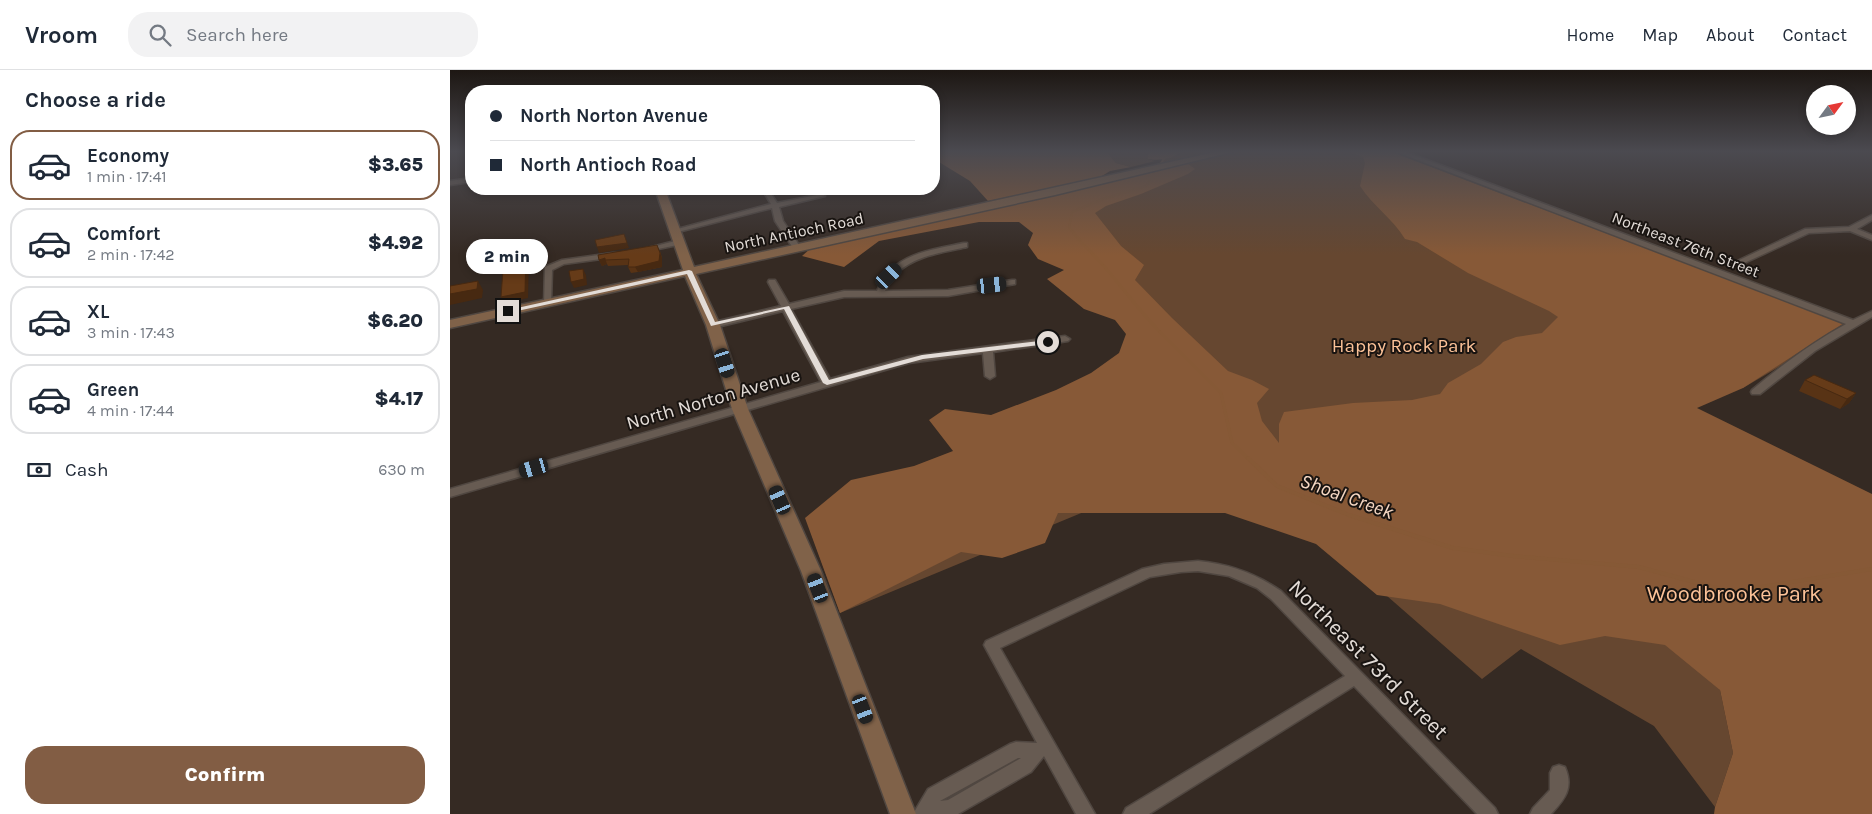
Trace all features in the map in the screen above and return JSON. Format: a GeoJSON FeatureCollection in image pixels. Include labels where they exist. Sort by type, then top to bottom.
{"type":"FeatureCollection","features":[{"type":"Feature","properties":{"kind":"main road","name":"North Antioch Road"},"geometry":{"type":"LineString","coordinates":[[450,324],[1079,186]]}},
{"type":"Feature","properties":{"kind":"main road"},"geometry":{"type":"LineString","coordinates":[[662,195],[689,271],[713,325],[740,409],[811,571],[903,814]]}},
{"type":"Feature","properties":{"kind":"street","name":"Northeast 76th Street"},"geometry":{"type":"LineString","coordinates":[[1489,186],[1853,323]]}},
{"type":"Feature","properties":{"kind":"street"},"geometry":{"type":"LineString","coordinates":[[769,195],[775,205],[779,221],[797,248]]}},
{"type":"Feature","properties":{"kind":"street"},"geometry":{"type":"LineString","coordinates":[[674,231],[775,205],[822,196]]}},
{"type":"Feature","properties":{"kind":"street"},"geometry":{"type":"LineString","coordinates":[[1851,229],[1872,217]]}},
{"type":"Feature","properties":{"kind":"street"},"geometry":{"type":"LineString","coordinates":[[1737,263],[1808,231],[1851,229],[1872,238]]}},
{"type":"Feature","properties":{"kind":"street"},"geometry":{"type":"LineString","coordinates":[[634,251],[679,242]]}},
{"type":"Feature","properties":{"kind":"street"},"geometry":{"type":"LineString","coordinates":[[880,293],[889,276],[898,268],[931,253],[964,245]]}},
{"type":"Feature","properties":{"kind":"street"},"geometry":{"type":"LineString","coordinates":[[547,303],[547,272],[552,266],[577,260],[625,253]]}},
{"type":"Feature","properties":{"kind":"street"},"geometry":{"type":"LineString","coordinates":[[909,255],[917,259]]}},
{"type":"Feature","properties":{"kind":"street"},"geometry":{"type":"LineString","coordinates":[[772,282],[827,383]]}},
{"type":"Feature","properties":{"kind":"street"},"geometry":{"type":"LineString","coordinates":[[713,325],[844,294],[948,293],[1012,282]]}},
{"type":"Feature","properties":{"kind":"street"},"geometry":{"type":"LineString","coordinates":[[1756,392],[1777,373],[1853,323],[1872,314]]}},
{"type":"Feature","properties":{"kind":"street","name":"North Norton Avenue"},"geometry":{"type":"LineString","coordinates":[[450,493],[908,360],[1065,339]]}},
{"type":"Feature","properties":{"kind":"street"},"geometry":{"type":"LineString","coordinates":[[988,350],[990,376]]}},
{"type":"Feature","properties":{"kind":"street","name":"Northeast 73rd Street"},"geometry":{"type":"LineString","coordinates":[[1042,749],[991,645],[1147,573],[1167,567],[1198,565],[1220,568],[1240,574],[1268,588],[1489,814]]}},
{"type":"Feature","properties":{"kind":"street"},"geometry":{"type":"LineString","coordinates":[[1132,814],[1356,677]]}},
{"type":"Feature","properties":{"kind":"street"},"geometry":{"type":"LineString","coordinates":[[922,814],[951,808],[1025,766],[1042,749],[1086,814]]}},
{"type":"Feature","properties":{"kind":"street"},"geometry":{"type":"LineString","coordinates":[[1539,814],[1559,793],[1559,774]]}},
{"type":"Feature","properties":{"kind":"green space"},"geometry":{"type":"Polygon","coordinates":[[[974,186],[1062,186],[1053,188],[988,201],[974,186]]]}},
{"type":"Feature","properties":{"kind":"green space","name":"Woodbrooke Park"},"geometry":{"type":"Polygon","coordinates":[[[1092,186],[1160,186],[1106,206],[1095,213],[1121,246],[1144,265],[1135,280],[1172,318],[1228,371],[1269,389],[1257,403],[1262,421],[1279,443],[1279,424],[1284,412],[1353,403],[1412,400],[1440,394],[1448,383],[1481,364],[1503,342],[1516,337],[1542,333],[1558,317],[1468,273],[1417,242],[1405,239],[1360,186],[1481,186],[1844,323],[1743,388],[1697,408],[1872,494],[1872,814],[1714,814],[1733,753],[1720,690],[1665,645],[1605,636],[1560,645],[1440,604],[1377,595],[1316,544],[1225,513],[1058,513],[1045,543],[1002,558],[961,552],[840,613],[805,518],[851,480],[914,466],[953,451],[929,420],[945,409],[991,415],[1056,390],[1091,373],[1119,353],[1126,334],[1115,320],[1084,309],[1047,279],[1064,270],[1038,259],[1028,245],[1033,233],[1019,222],[979,222],[879,241],[844,267],[802,256],[811,248],[1092,186]]]}},
{"type":"Feature","properties":{"kind":"green space","name":"Happy Rock Park"},"geometry":{"type":"Polygon","coordinates":[[[1145,186],[1486,186],[1853,323],[1743,388],[1596,398],[1720,690],[1733,753],[1715,807],[1654,726],[1521,649],[1482,679],[1299,519],[1132,492],[840,613],[810,530],[1208,382],[1072,212],[1145,186]]]}},
{"type":"Feature","properties":{"kind":"building"},"geometry":{"type":"Polygon","coordinates":[[[624,234],[627,243],[597,247],[595,240],[624,234]]]}},
{"type":"Feature","properties":{"kind":"building"},"geometry":{"type":"Polygon","coordinates":[[[657,245],[660,253],[659,261],[628,267],[629,259],[605,260],[605,258],[599,260],[598,255],[657,245]]]}},
{"type":"Feature","properties":{"kind":"building"},"geometry":{"type":"Polygon","coordinates":[[[526,252],[525,292],[501,297],[504,256],[526,252]]]}},
{"type":"Feature","properties":{"kind":"building"},"geometry":{"type":"Polygon","coordinates":[[[583,269],[584,279],[571,282],[569,271],[583,269]]]}},
{"type":"Feature","properties":{"kind":"building"},"geometry":{"type":"Polygon","coordinates":[[[478,281],[477,289],[450,294],[450,286],[478,281]]]}},
{"type":"Feature","properties":{"kind":"building"},"geometry":{"type":"Polygon","coordinates":[[[1814,375],[1856,393],[1847,399],[1805,380],[1814,375]]]}},
{"type":"Feature","properties":{"kind":"waterway","name":"Shoal Creek"},"geometry":{"type":"LineString","coordinates":[[1073,232],[1069,227],[1072,212],[1103,199],[1146,186]]}},
{"type":"Feature","properties":{"kind":"waterway","name":"Shoal Creek"},"geometry":{"type":"LineString","coordinates":[[1072,231],[1161,333]]}},
{"type":"Feature","properties":{"kind":"waterway","name":"Shoal Creek"},"geometry":{"type":"LineString","coordinates":[[1161,333],[1221,393],[1232,443],[1249,459]]}},
{"type":"Feature","properties":{"kind":"waterway","name":"Shoal Creek"},"geometry":{"type":"LineString","coordinates":[[1248,458],[1277,486],[1349,515],[1453,548],[1513,556],[1639,567],[1731,592],[1872,569]]}},
{"type":"Feature","properties":{"kind":"route"},"geometry":{"type":"LineString","coordinates":[[508,311],[689,271],[713,325],[786,307],[827,383],[922,357],[1048,342]]}}]}
